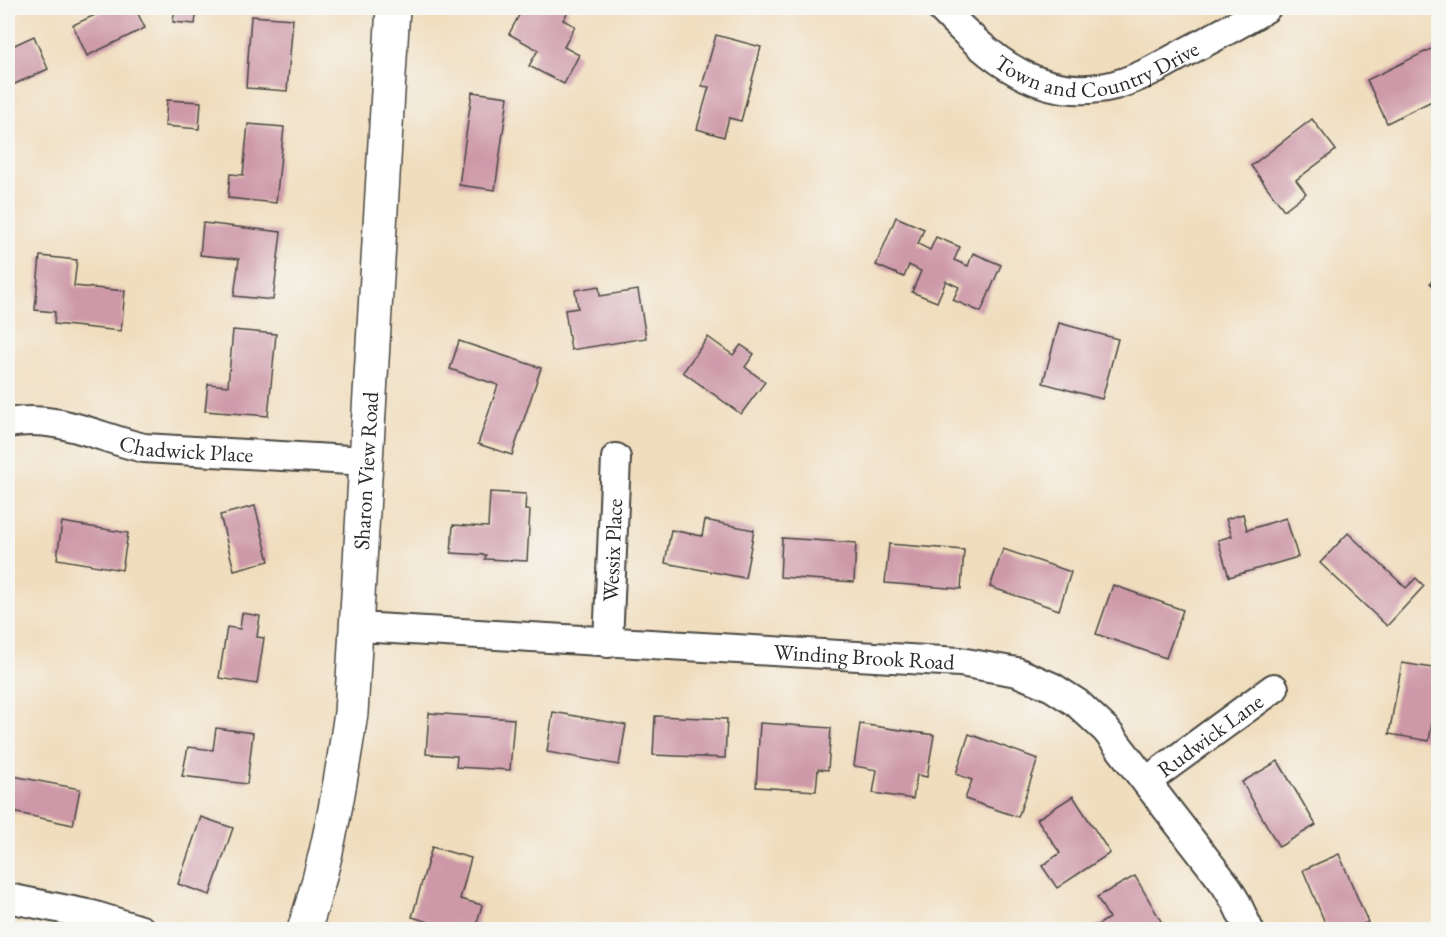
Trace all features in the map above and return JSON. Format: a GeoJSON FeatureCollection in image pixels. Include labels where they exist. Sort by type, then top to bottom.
{"type":"FeatureCollection","features":[{"type":"Feature","properties":{"kind":"street","name":"Sharon View Road"},"geometry":{"type":"LineString","coordinates":[[304,930],[327,852],[339,799],[351,713],[358,627],[393,8]]}},
{"type":"Feature","properties":{"kind":"street","name":"Town and Country Drive"},"geometry":{"type":"LineString","coordinates":[[941,8],[1004,65],[1030,80],[1072,90],[1117,84],[1148,73],[1266,8]]}},
{"type":"Feature","properties":{"kind":"street","name":"Chadwick Place"},"geometry":{"type":"LineString","coordinates":[[8,423],[48,421],[65,424],[144,448],[367,461]]}},
{"type":"Feature","properties":{"kind":"street","name":"Wessix Place"},"geometry":{"type":"LineString","coordinates":[[608,643],[616,458]]}},
{"type":"Feature","properties":{"kind":"street","name":"Winding Brook Road"},"geometry":{"type":"LineString","coordinates":[[358,627],[960,662],[1017,672],[1052,687],[1077,703],[1107,730],[1225,884],[1250,930]]}},
{"type":"Feature","properties":{"kind":"street","name":"Rudwick Lane"},"geometry":{"type":"LineString","coordinates":[[1147,781],[1274,688]]}},
{"type":"Feature","properties":{"kind":"street"},"geometry":{"type":"LineString","coordinates":[[8,898],[92,915],[141,930]]}},
{"type":"Feature","properties":{"kind":"building"},"geometry":{"type":"Polygon","coordinates":[[[110,8],[135,8],[145,28],[87,56],[73,25],[110,8]]]}},
{"type":"Feature","properties":{"kind":"building"},"geometry":{"type":"Polygon","coordinates":[[[175,8],[197,8],[195,24],[173,22],[175,8]]]}},
{"type":"Feature","properties":{"kind":"building"},"geometry":{"type":"Polygon","coordinates":[[[523,8],[565,8],[569,10],[563,20],[575,26],[564,47],[579,55],[564,84],[529,66],[538,50],[509,34],[523,8]]]}},
{"type":"Feature","properties":{"kind":"building"},"geometry":{"type":"Polygon","coordinates":[[[251,16],[293,19],[287,91],[246,88],[251,16]]]}},
{"type":"Feature","properties":{"kind":"building"},"geometry":{"type":"Polygon","coordinates":[[[716,35],[761,47],[741,121],[729,118],[724,137],[697,129],[709,87],[702,86],[716,35]]]}},
{"type":"Feature","properties":{"kind":"building"},"geometry":{"type":"Polygon","coordinates":[[[34,36],[48,69],[8,87],[8,48],[34,36]]]}},
{"type":"Feature","properties":{"kind":"building"},"geometry":{"type":"Polygon","coordinates":[[[1437,46],[1438,98],[1387,123],[1367,80],[1437,46]]]}},
{"type":"Feature","properties":{"kind":"building"},"geometry":{"type":"Polygon","coordinates":[[[472,92],[508,97],[495,190],[459,185],[472,92]]]}},
{"type":"Feature","properties":{"kind":"building"},"geometry":{"type":"Polygon","coordinates":[[[167,100],[201,102],[199,129],[165,126],[167,100]]]}},
{"type":"Feature","properties":{"kind":"building"},"geometry":{"type":"Polygon","coordinates":[[[1312,119],[1336,150],[1296,180],[1306,193],[1284,210],[1251,166],[1312,119]]]}},
{"type":"Feature","properties":{"kind":"building"},"geometry":{"type":"Polygon","coordinates":[[[248,124],[284,127],[276,203],[228,198],[230,174],[243,175],[248,124]]]}},
{"type":"Feature","properties":{"kind":"building"},"geometry":{"type":"Polygon","coordinates":[[[896,217],[924,229],[918,244],[930,250],[936,237],[960,247],[954,260],[968,266],[973,253],[1001,265],[981,312],[953,300],[959,287],[946,281],[937,302],[912,292],[921,271],[909,265],[904,277],[876,265],[896,217]]]}},
{"type":"Feature","properties":{"kind":"building"},"geometry":{"type":"Polygon","coordinates":[[[203,223],[281,232],[273,300],[234,296],[239,259],[200,255],[203,223]]]}},
{"type":"Feature","properties":{"kind":"building"},"geometry":{"type":"Polygon","coordinates":[[[40,256],[77,260],[74,286],[125,291],[121,331],[54,324],[55,312],[35,310],[40,256]]]}},
{"type":"Feature","properties":{"kind":"building"},"geometry":{"type":"Polygon","coordinates":[[[1438,275],[1438,291],[1430,283],[1438,275]]]}},
{"type":"Feature","properties":{"kind":"building"},"geometry":{"type":"Polygon","coordinates":[[[599,286],[600,296],[638,290],[646,338],[571,350],[565,310],[578,308],[575,290],[599,286]]]}},
{"type":"Feature","properties":{"kind":"building"},"geometry":{"type":"Polygon","coordinates":[[[1059,323],[1118,339],[1102,399],[1043,383],[1059,323]]]}},
{"type":"Feature","properties":{"kind":"building"},"geometry":{"type":"Polygon","coordinates":[[[233,330],[276,334],[268,416],[205,411],[208,384],[228,386],[233,330]]]}},
{"type":"Feature","properties":{"kind":"building"},"geometry":{"type":"Polygon","coordinates":[[[708,337],[733,355],[741,345],[754,354],[745,367],[765,382],[741,414],[683,372],[708,337]]]}},
{"type":"Feature","properties":{"kind":"building"},"geometry":{"type":"Polygon","coordinates":[[[459,341],[541,368],[512,455],[478,444],[498,385],[450,369],[459,341]]]}},
{"type":"Feature","properties":{"kind":"building"},"geometry":{"type":"Polygon","coordinates":[[[490,492],[526,494],[525,510],[530,510],[527,561],[485,559],[486,555],[451,553],[453,525],[488,527],[490,492]]]}},
{"type":"Feature","properties":{"kind":"building"},"geometry":{"type":"Polygon","coordinates":[[[255,506],[269,561],[234,570],[220,515],[255,506]]]}},
{"type":"Feature","properties":{"kind":"building"},"geometry":{"type":"Polygon","coordinates":[[[1243,514],[1247,530],[1286,518],[1298,557],[1229,577],[1218,540],[1232,536],[1226,519],[1243,514]]]}},
{"type":"Feature","properties":{"kind":"building"},"geometry":{"type":"Polygon","coordinates":[[[705,520],[754,530],[745,578],[665,563],[671,530],[702,536],[705,520]]]}},
{"type":"Feature","properties":{"kind":"building"},"geometry":{"type":"Polygon","coordinates":[[[62,522],[128,533],[122,570],[57,559],[62,522]]]}},
{"type":"Feature","properties":{"kind":"building"},"geometry":{"type":"Polygon","coordinates":[[[1348,533],[1406,588],[1416,578],[1424,586],[1387,626],[1320,563],[1348,533]]]}},
{"type":"Feature","properties":{"kind":"building"},"geometry":{"type":"Polygon","coordinates":[[[782,538],[856,543],[854,582],[780,577],[782,538]]]}},
{"type":"Feature","properties":{"kind":"building"},"geometry":{"type":"Polygon","coordinates":[[[889,544],[964,550],[961,589],[885,583],[889,544]]]}},
{"type":"Feature","properties":{"kind":"building"},"geometry":{"type":"Polygon","coordinates":[[[1003,549],[1071,572],[1059,610],[990,587],[1003,549]]]}},
{"type":"Feature","properties":{"kind":"building"},"geometry":{"type":"Polygon","coordinates":[[[1113,585],[1183,610],[1166,658],[1096,634],[1113,585]]]}},
{"type":"Feature","properties":{"kind":"building"},"geometry":{"type":"Polygon","coordinates":[[[242,613],[260,616],[257,637],[264,638],[257,684],[219,678],[227,627],[240,629],[242,613]]]}},
{"type":"Feature","properties":{"kind":"building"},"geometry":{"type":"Polygon","coordinates":[[[1402,663],[1438,669],[1438,687],[1429,741],[1389,734],[1402,663]]]}},
{"type":"Feature","properties":{"kind":"building"},"geometry":{"type":"Polygon","coordinates":[[[553,712],[626,725],[619,765],[547,752],[553,712]]]}},
{"type":"Feature","properties":{"kind":"building"},"geometry":{"type":"Polygon","coordinates":[[[429,713],[514,719],[510,770],[456,767],[457,756],[426,754],[429,713]]]}},
{"type":"Feature","properties":{"kind":"building"},"geometry":{"type":"Polygon","coordinates":[[[655,716],[727,719],[725,758],[653,755],[655,716]]]}},
{"type":"Feature","properties":{"kind":"building"},"geometry":{"type":"Polygon","coordinates":[[[760,723],[831,728],[828,770],[818,769],[816,791],[756,787],[760,723]]]}},
{"type":"Feature","properties":{"kind":"building"},"geometry":{"type":"Polygon","coordinates":[[[860,724],[934,735],[927,777],[917,775],[913,799],[873,793],[877,770],[854,766],[860,724]]]}},
{"type":"Feature","properties":{"kind":"building"},"geometry":{"type":"Polygon","coordinates":[[[216,728],[253,733],[247,784],[182,776],[188,747],[213,750],[216,728]]]}},
{"type":"Feature","properties":{"kind":"building"},"geometry":{"type":"Polygon","coordinates":[[[969,734],[1038,759],[1018,817],[965,799],[972,780],[956,774],[969,734]]]}},
{"type":"Feature","properties":{"kind":"building"},"geometry":{"type":"Polygon","coordinates":[[[1278,761],[1316,825],[1279,847],[1242,782],[1278,761]]]}},
{"type":"Feature","properties":{"kind":"building"},"geometry":{"type":"Polygon","coordinates":[[[8,775],[80,789],[73,825],[8,811],[8,775]]]}},
{"type":"Feature","properties":{"kind":"building"},"geometry":{"type":"Polygon","coordinates":[[[1073,796],[1110,853],[1057,888],[1042,866],[1060,853],[1037,819],[1073,796]]]}},
{"type":"Feature","properties":{"kind":"building"},"geometry":{"type":"Polygon","coordinates":[[[201,817],[233,828],[210,895],[178,884],[201,817]]]}},
{"type":"Feature","properties":{"kind":"building"},"geometry":{"type":"Polygon","coordinates":[[[432,847],[471,858],[460,899],[482,905],[475,930],[456,930],[412,917],[432,847]]]}},
{"type":"Feature","properties":{"kind":"building"},"geometry":{"type":"Polygon","coordinates":[[[1339,854],[1368,922],[1350,930],[1328,930],[1303,870],[1339,854]]]}},
{"type":"Feature","properties":{"kind":"building"},"geometry":{"type":"Polygon","coordinates":[[[1135,876],[1166,930],[1090,930],[1109,918],[1097,897],[1135,876]]]}}]}
